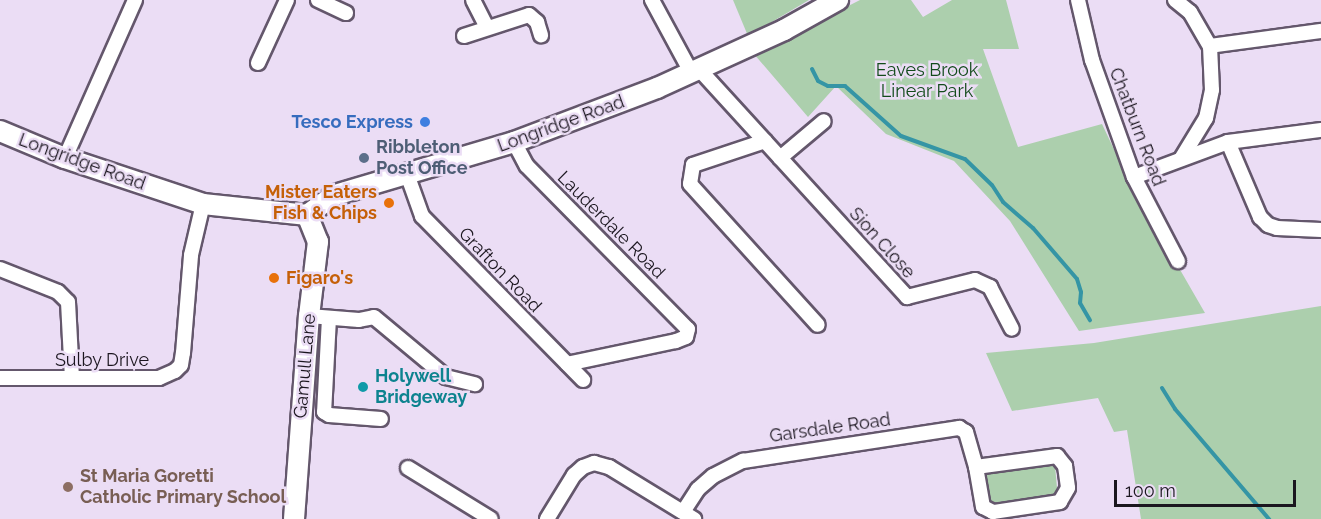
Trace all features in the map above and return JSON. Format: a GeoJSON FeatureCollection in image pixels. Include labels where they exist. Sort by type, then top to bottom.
{"type":"FeatureCollection","features":[{"type":"Feature","properties":{"kind":"main road","name":"Longridge Road"},"geometry":{"type":"LineString","coordinates":[[0,131],[65,158],[203,204],[308,215],[335,195],[514,142],[695,71],[784,30],[838,0]]}},
{"type":"Feature","properties":{"kind":"main road","name":"Gamull Lane"},"geometry":{"type":"LineString","coordinates":[[294,519],[309,316],[318,242],[308,215]]}},
{"type":"Feature","properties":{"kind":"street"},"geometry":{"type":"LineString","coordinates":[[65,158],[135,0]]}},
{"type":"Feature","properties":{"kind":"street"},"geometry":{"type":"LineString","coordinates":[[258,63],[286,0]]}},
{"type":"Feature","properties":{"kind":"street"},"geometry":{"type":"LineString","coordinates":[[318,0],[346,13]]}},
{"type":"Feature","properties":{"kind":"street"},"geometry":{"type":"LineString","coordinates":[[473,0],[487,28]]}},
{"type":"Feature","properties":{"kind":"street","name":"Sion Close"},"geometry":{"type":"LineString","coordinates":[[652,0],[695,71],[765,141],[907,297],[975,280],[990,287],[1012,329]]}},
{"type":"Feature","properties":{"kind":"street","name":"Chatburn Road"},"geometry":{"type":"LineString","coordinates":[[1078,0],[1092,60],[1134,177],[1178,261]]}},
{"type":"Feature","properties":{"kind":"street"},"geometry":{"type":"LineString","coordinates":[[1175,0],[1190,12],[1210,46],[1212,90],[1206,118],[1181,159]]}},
{"type":"Feature","properties":{"kind":"street"},"geometry":{"type":"LineString","coordinates":[[464,36],[529,15],[537,22],[541,35]]}},
{"type":"Feature","properties":{"kind":"street"},"geometry":{"type":"LineString","coordinates":[[1210,46],[1321,31]]}},
{"type":"Feature","properties":{"kind":"street"},"geometry":{"type":"LineString","coordinates":[[780,158],[824,121]]}},
{"type":"Feature","properties":{"kind":"street"},"geometry":{"type":"LineString","coordinates":[[1134,177],[1228,142],[1321,130]]}},
{"type":"Feature","properties":{"kind":"street"},"geometry":{"type":"LineString","coordinates":[[765,141],[693,165],[690,184],[818,325]]}},
{"type":"Feature","properties":{"kind":"street","name":"Lauderdale Road"},"geometry":{"type":"LineString","coordinates":[[514,142],[527,166],[688,329],[686,337],[676,341],[567,364]]}},
{"type":"Feature","properties":{"kind":"street"},"geometry":{"type":"LineString","coordinates":[[1228,142],[1260,217],[1268,225],[1277,228],[1321,230]]}},
{"type":"Feature","properties":{"kind":"street","name":"Grafton Road"},"geometry":{"type":"LineString","coordinates":[[407,174],[422,216],[583,380]]}},
{"type":"Feature","properties":{"kind":"street","name":"Sulby Drive"},"geometry":{"type":"LineString","coordinates":[[0,378],[159,378],[169,375],[181,365],[191,255],[203,204]]}},
{"type":"Feature","properties":{"kind":"street"},"geometry":{"type":"LineString","coordinates":[[0,269],[58,292],[68,302],[72,378]]}},
{"type":"Feature","properties":{"kind":"street"},"geometry":{"type":"LineString","coordinates":[[309,316],[359,320],[374,317],[446,377],[475,384]]}},
{"type":"Feature","properties":{"kind":"street"},"geometry":{"type":"LineString","coordinates":[[329,318],[324,412],[329,415],[381,418]]}},
{"type":"Feature","properties":{"kind":"street","name":"Garsdale Road"},"geometry":{"type":"LineString","coordinates":[[688,515],[698,489],[713,476],[729,467],[757,457],[958,428],[966,432],[976,467],[983,507],[993,512],[1060,502],[1068,488],[1065,466],[1057,456],[976,467]]}},
{"type":"Feature","properties":{"kind":"street"},"geometry":{"type":"LineString","coordinates":[[547,519],[574,475],[583,467],[594,463],[609,467],[688,515]]}},
{"type":"Feature","properties":{"kind":"street"},"geometry":{"type":"LineString","coordinates":[[408,468],[491,519]]}},
{"type":"Feature","properties":{"kind":"green space"},"geometry":{"type":"Polygon","coordinates":[[[733,0],[809,0],[748,36],[733,0]]]}},
{"type":"Feature","properties":{"kind":"green space","name":"Eaves Brook Linear Park"},"geometry":{"type":"Polygon","coordinates":[[[860,0],[911,0],[923,17],[952,0],[1006,0],[1019,49],[983,49],[1018,147],[1102,124],[1130,183],[1205,313],[1079,331],[1010,221],[954,161],[886,134],[836,86],[808,117],[754,54],[860,0]]]}},
{"type":"Feature","properties":{"kind":"green space"},"geometry":{"type":"Polygon","coordinates":[[[1321,306],[1321,519],[1141,519],[1127,430],[1114,432],[1098,398],[1012,411],[986,353],[1094,343],[1321,306]]]}},
{"type":"Feature","properties":{"kind":"green space"},"geometry":{"type":"Polygon","coordinates":[[[1047,461],[1055,466],[1057,488],[1055,496],[989,503],[981,479],[985,472],[1047,461]]]}},
{"type":"Feature","properties":{"kind":"waterway"},"geometry":{"type":"LineString","coordinates":[[812,69],[818,81],[828,86],[845,86],[901,136],[965,159],[992,185],[1003,202],[1033,228],[1077,279],[1081,292],[1080,303],[1090,320]]}},
{"type":"Feature","properties":{"kind":"waterway"},"geometry":{"type":"LineString","coordinates":[[1162,388],[1175,409],[1269,519]]}},
{"type":"Feature","properties":{"kind":"place","name":"Tesco Express"},"geometry":{"type":"Point","coordinates":[425,122]}},
{"type":"Feature","properties":{"kind":"place","name":"Ribbleton Post Office"},"geometry":{"type":"Point","coordinates":[364,158]}},
{"type":"Feature","properties":{"kind":"place","name":"Mister Eaters Fish & Chips"},"geometry":{"type":"Point","coordinates":[389,203]}},
{"type":"Feature","properties":{"kind":"place","name":"Figaro's"},"geometry":{"type":"Point","coordinates":[274,278]}},
{"type":"Feature","properties":{"kind":"place","name":"Holywell Bridgeway"},"geometry":{"type":"Point","coordinates":[363,387]}},
{"type":"Feature","properties":{"kind":"place","name":"St Maria Goretti Catholic Primary School"},"geometry":{"type":"Point","coordinates":[68,487]}}]}
